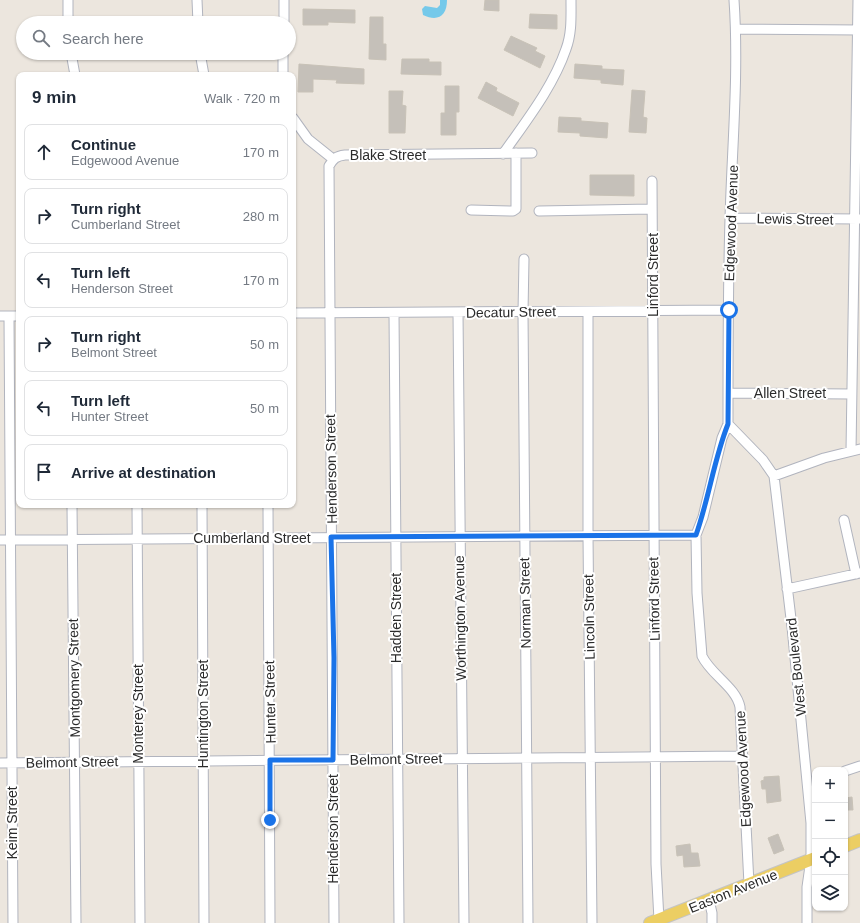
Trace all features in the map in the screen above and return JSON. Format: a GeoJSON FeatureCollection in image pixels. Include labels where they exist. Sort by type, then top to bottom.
{"type":"FeatureCollection","features":[{"type":"Feature","properties":{"kind":"main road"},"geometry":{"type":"LineString","coordinates":[[848,845],[860,840]]}},
{"type":"Feature","properties":{"kind":"main road","name":"Easton Avenue"},"geometry":{"type":"LineString","coordinates":[[654,921],[812,858]]}},
{"type":"Feature","properties":{"kind":"street"},"geometry":{"type":"LineString","coordinates":[[68,0],[68,16]]}},
{"type":"Feature","properties":{"kind":"street"},"geometry":{"type":"LineString","coordinates":[[197,0],[198,16]]}},
{"type":"Feature","properties":{"kind":"street"},"geometry":{"type":"LineString","coordinates":[[284,0],[284,16]]}},
{"type":"Feature","properties":{"kind":"street"},"geometry":{"type":"LineString","coordinates":[[503,154],[544,95],[566,48],[571,24],[571,0]]}},
{"type":"Feature","properties":{"kind":"street","name":"Edgewood Avenue"},"geometry":{"type":"LineString","coordinates":[[734,0],[736,29],[734,150],[730,218],[728,424],[722,438],[703,517],[696,535],[697,593],[702,656],[708,668],[738,700],[743,756],[750,884]]}},
{"type":"Feature","properties":{"kind":"street"},"geometry":{"type":"LineString","coordinates":[[728,424],[762,460],[774,476],[824,458],[856,450],[851,394],[857,219],[858,0]]}},
{"type":"Feature","properties":{"kind":"street"},"geometry":{"type":"LineString","coordinates":[[736,29],[859,30]]}},
{"type":"Feature","properties":{"kind":"street"},"geometry":{"type":"LineString","coordinates":[[72,60],[74,72]]}},
{"type":"Feature","properties":{"kind":"street"},"geometry":{"type":"LineString","coordinates":[[201,60],[203,72]]}},
{"type":"Feature","properties":{"kind":"street"},"geometry":{"type":"LineString","coordinates":[[283,60],[283,72]]}},
{"type":"Feature","properties":{"kind":"street","name":"Blake Street"},"geometry":{"type":"LineString","coordinates":[[296,122],[308,139],[333,159],[338,156],[345,155],[532,153]]}},
{"type":"Feature","properties":{"kind":"street"},"geometry":{"type":"LineString","coordinates":[[471,210],[513,211],[516,209],[516,153]]}},
{"type":"Feature","properties":{"kind":"street","name":"Henderson Street"},"geometry":{"type":"LineString","coordinates":[[333,159],[329,166],[329,313],[331,537],[334,658],[334,923]]}},
{"type":"Feature","properties":{"kind":"street","name":"Linford Street"},"geometry":{"type":"LineString","coordinates":[[652,181],[656,757],[656,864],[654,921]]}},
{"type":"Feature","properties":{"kind":"street"},"geometry":{"type":"LineString","coordinates":[[539,211],[652,209]]}},
{"type":"Feature","properties":{"kind":"street","name":"Lewis Street"},"geometry":{"type":"LineString","coordinates":[[730,218],[857,219]]}},
{"type":"Feature","properties":{"kind":"street","name":"Norman Street"},"geometry":{"type":"LineString","coordinates":[[524,259],[524,536],[528,923]]}},
{"type":"Feature","properties":{"kind":"street","name":"Decatur Street"},"geometry":{"type":"LineString","coordinates":[[296,313],[729,310]]}},
{"type":"Feature","properties":{"kind":"street","name":"Lincoln Street"},"geometry":{"type":"LineString","coordinates":[[588,312],[588,536],[592,923]]}},
{"type":"Feature","properties":{"kind":"street","name":"Hadden Street"},"geometry":{"type":"LineString","coordinates":[[394,313],[399,923]]}},
{"type":"Feature","properties":{"kind":"street","name":"Worthington Avenue"},"geometry":{"type":"LineString","coordinates":[[458,313],[464,923]]}},
{"type":"Feature","properties":{"kind":"street"},"geometry":{"type":"LineString","coordinates":[[4,316],[16,316]]}},
{"type":"Feature","properties":{"kind":"street","name":"Keim Street"},"geometry":{"type":"LineString","coordinates":[[4,316],[10,540],[13,923]]}},
{"type":"Feature","properties":{"kind":"street","name":"Allen Street"},"geometry":{"type":"LineString","coordinates":[[728,393],[851,394]]}},
{"type":"Feature","properties":{"kind":"street","name":"West Boulevard"},"geometry":{"type":"LineString","coordinates":[[774,476],[811,776],[812,840]]}},
{"type":"Feature","properties":{"kind":"street","name":"Montgomery Street"},"geometry":{"type":"LineString","coordinates":[[72,508],[76,923]]}},
{"type":"Feature","properties":{"kind":"street","name":"Monterey Street"},"geometry":{"type":"LineString","coordinates":[[137,508],[140,923]]}},
{"type":"Feature","properties":{"kind":"street","name":"Huntington Street"},"geometry":{"type":"LineString","coordinates":[[202,508],[204,923]]}},
{"type":"Feature","properties":{"kind":"street","name":"Hunter Street"},"geometry":{"type":"LineString","coordinates":[[268,508],[270,923]]}},
{"type":"Feature","properties":{"kind":"street"},"geometry":{"type":"LineString","coordinates":[[788,589],[858,573],[844,520]]}},
{"type":"Feature","properties":{"kind":"street","name":"Cumberland Street"},"geometry":{"type":"LineString","coordinates":[[0,540],[696,535]]}},
{"type":"Feature","properties":{"kind":"street","name":"Belmont Street"},"geometry":{"type":"LineString","coordinates":[[0,763],[743,756]]}},
{"type":"Feature","properties":{"kind":"street"},"geometry":{"type":"LineString","coordinates":[[848,770],[860,766]]}},
{"type":"Feature","properties":{"kind":"street","name":"West Boulevard"},"geometry":{"type":"LineString","coordinates":[[807,923],[807,887],[812,863]]}},
{"type":"Feature","properties":{"kind":"street"},"geometry":{"type":"LineString","coordinates":[[709,900],[712,913],[712,923]]}},
{"type":"Feature","properties":{"kind":"water"},"geometry":{"type":"Polygon","coordinates":[[[440,0],[447,0],[447,6],[441,16],[433,18],[423,15],[422,9],[425,6],[437,8],[440,5],[440,0]]]}},
{"type":"Feature","properties":{"kind":"building"},"geometry":{"type":"Polygon","coordinates":[[[485,0],[499,0],[499,11],[484,10],[485,0]]]}},
{"type":"Feature","properties":{"kind":"building"},"geometry":{"type":"Polygon","coordinates":[[[303,9],[355,10],[355,23],[328,22],[328,25],[303,25],[303,9]]]}},
{"type":"Feature","properties":{"kind":"building"},"geometry":{"type":"Polygon","coordinates":[[[530,14],[557,15],[557,29],[529,28],[530,14]]]}},
{"type":"Feature","properties":{"kind":"building"},"geometry":{"type":"Polygon","coordinates":[[[370,17],[383,17],[383,44],[386,44],[386,60],[369,59],[370,17]]]}},
{"type":"Feature","properties":{"kind":"building"},"geometry":{"type":"Polygon","coordinates":[[[511,36],[537,48],[535,51],[545,56],[540,68],[504,50],[511,36]]]}},
{"type":"Feature","properties":{"kind":"building"},"geometry":{"type":"Polygon","coordinates":[[[402,59],[429,59],[429,62],[441,62],[441,75],[401,74],[402,59]]]}},
{"type":"Feature","properties":{"kind":"building"},"geometry":{"type":"Polygon","coordinates":[[[299,64],[364,69],[364,84],[336,83],[337,80],[313,79],[313,92],[298,92],[299,64]]]}},
{"type":"Feature","properties":{"kind":"building"},"geometry":{"type":"Polygon","coordinates":[[[575,64],[602,66],[602,69],[624,70],[623,85],[601,83],[601,80],[574,78],[575,64]]]}},
{"type":"Feature","properties":{"kind":"building"},"geometry":{"type":"Polygon","coordinates":[[[486,82],[497,88],[496,91],[519,103],[513,116],[478,98],[486,82]]]}},
{"type":"Feature","properties":{"kind":"building"},"geometry":{"type":"Polygon","coordinates":[[[445,86],[459,86],[459,112],[456,112],[456,135],[441,135],[441,113],[445,113],[445,86]]]}},
{"type":"Feature","properties":{"kind":"building"},"geometry":{"type":"Polygon","coordinates":[[[632,90],[645,91],[643,117],[647,118],[646,133],[629,132],[632,90]]]}},
{"type":"Feature","properties":{"kind":"building"},"geometry":{"type":"Polygon","coordinates":[[[389,91],[403,91],[402,105],[406,106],[405,133],[389,133],[389,91]]]}},
{"type":"Feature","properties":{"kind":"building"},"geometry":{"type":"Polygon","coordinates":[[[559,117],[581,118],[581,121],[608,123],[607,138],[580,136],[580,133],[558,132],[559,117]]]}},
{"type":"Feature","properties":{"kind":"building"},"geometry":{"type":"Polygon","coordinates":[[[590,175],[634,175],[634,196],[590,195],[590,175]]]}},
{"type":"Feature","properties":{"kind":"building"},"geometry":{"type":"Polygon","coordinates":[[[779,776],[781,801],[767,803],[766,789],[762,789],[761,781],[764,780],[764,777],[779,776]]]}},
{"type":"Feature","properties":{"kind":"building"},"geometry":{"type":"Polygon","coordinates":[[[852,797],[853,810],[848,810],[848,798],[852,797]]]}},
{"type":"Feature","properties":{"kind":"building"},"geometry":{"type":"Polygon","coordinates":[[[778,834],[784,850],[774,854],[768,838],[778,834]]]}},
{"type":"Feature","properties":{"kind":"building"},"geometry":{"type":"Polygon","coordinates":[[[690,844],[691,853],[698,853],[700,866],[684,867],[683,855],[677,856],[676,846],[690,844]]]}},
{"type":"Feature","properties":{"kind":"route"},"geometry":{"type":"LineString","coordinates":[[270,820],[270,760],[333,760],[334,658],[331,537],[696,535],[703,517],[722,438],[728,424],[729,310]]}}]}
